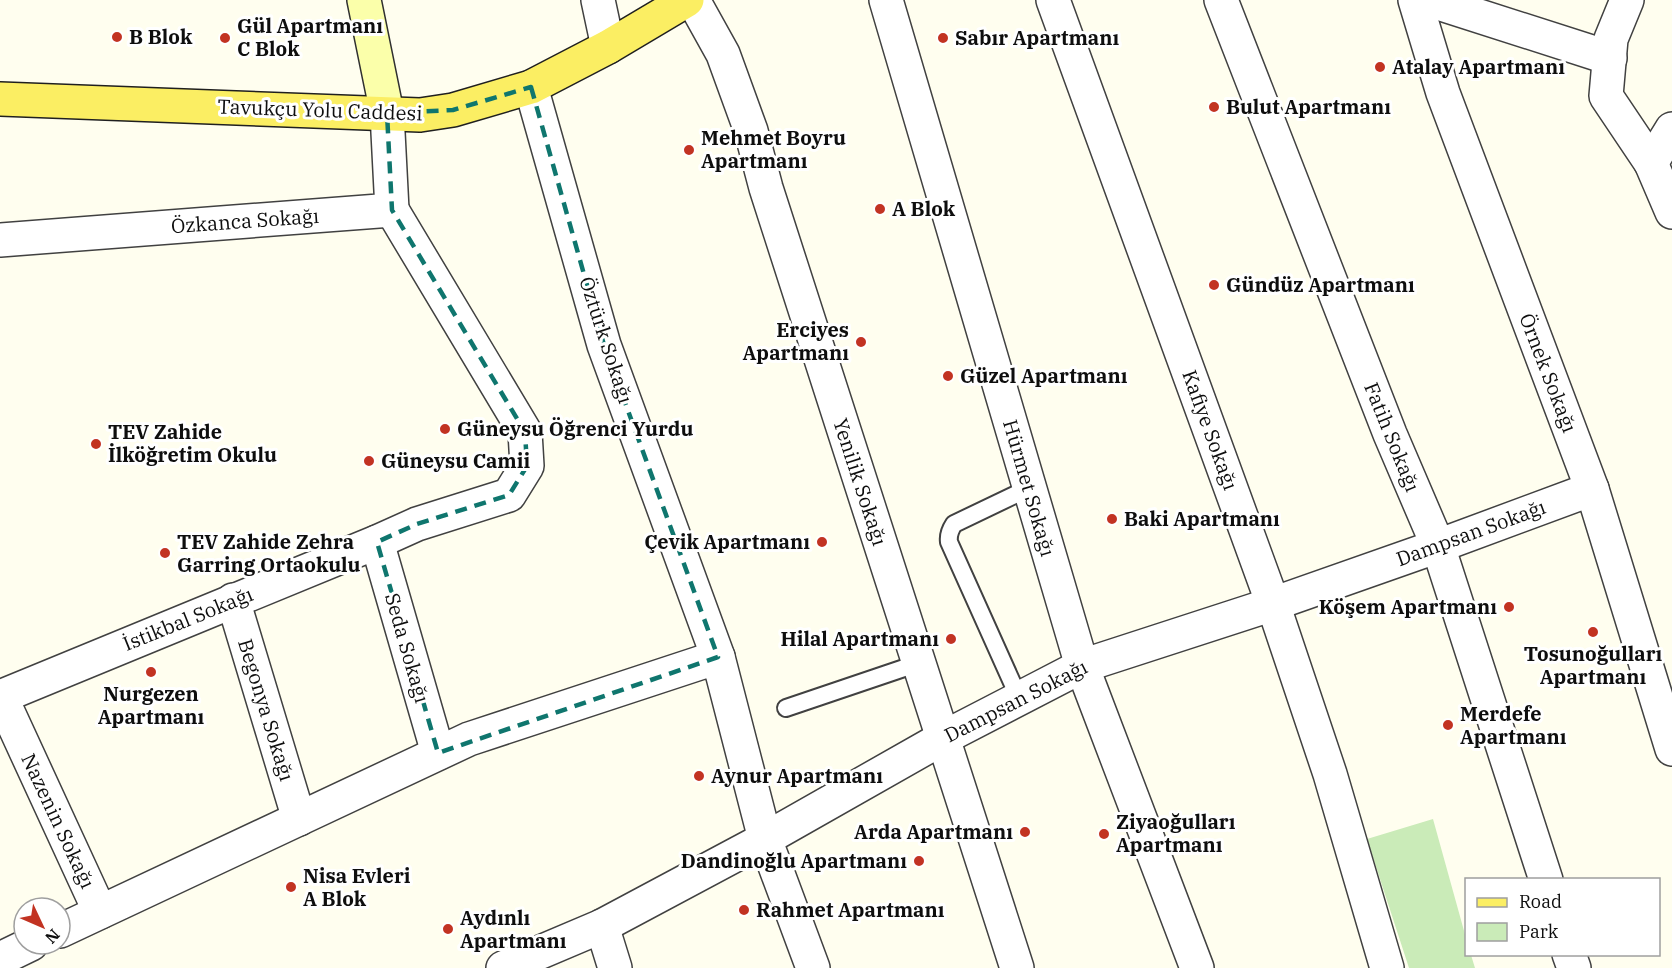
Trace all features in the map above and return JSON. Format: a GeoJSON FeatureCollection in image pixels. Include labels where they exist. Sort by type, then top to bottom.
{"type":"FeatureCollection","features":[{"type":"Feature","properties":{"kind":"main road","name":"Tavukçu Yolu Caddesi"},"geometry":{"type":"LineString","coordinates":[[0,99],[420,115],[453,110],[531,87],[608,47],[687,0]]}},
{"type":"Feature","properties":{"kind":"street"},"geometry":{"type":"LineString","coordinates":[[364,0],[387,113],[392,210]]}},
{"type":"Feature","properties":{"kind":"street"},"geometry":{"type":"LineString","coordinates":[[598,0],[608,47]]}},
{"type":"Feature","properties":{"kind":"street","name":"Yenilik Sokağı"},"geometry":{"type":"LineString","coordinates":[[693,0],[723,54],[751,131],[766,188],[1017,968]]}},
{"type":"Feature","properties":{"kind":"street","name":"Hürmet Sokağı"},"geometry":{"type":"LineString","coordinates":[[886,0],[1082,666],[1197,968]]}},
{"type":"Feature","properties":{"kind":"street","name":"Kafiye Sokağı"},"geometry":{"type":"LineString","coordinates":[[1053,0],[1274,604],[1330,774],[1387,968]]}},
{"type":"Feature","properties":{"kind":"street","name":"Fatih Sokağı"},"geometry":{"type":"LineString","coordinates":[[1221,0],[1386,424],[1438,546],[1546,878]]}},
{"type":"Feature","properties":{"kind":"street","name":"Örnek Sokağı"},"geometry":{"type":"LineString","coordinates":[[1415,0],[1443,93],[1592,489],[1672,749]]}},
{"type":"Feature","properties":{"kind":"street"},"geometry":{"type":"LineString","coordinates":[[1429,0],[1610,58]]}},
{"type":"Feature","properties":{"kind":"street"},"geometry":{"type":"LineString","coordinates":[[1627,0],[1611,39],[1606,96],[1651,163],[1672,212]]}},
{"type":"Feature","properties":{"kind":"street","name":"Öztürk Sokağı"},"geometry":{"type":"LineString","coordinates":[[531,87],[604,345],[718,657],[765,839]]}},
{"type":"Feature","properties":{"kind":"street"},"geometry":{"type":"LineString","coordinates":[[1651,163],[1672,129]]}},
{"type":"Feature","properties":{"kind":"street","name":"Özkanca Sokağı"},"geometry":{"type":"LineString","coordinates":[[0,240],[392,210]]}},
{"type":"Feature","properties":{"kind":"street","name":"İstikbal Sokağı"},"geometry":{"type":"LineString","coordinates":[[0,697],[417,524],[509,495],[527,466],[525,432],[392,210]]}},
{"type":"Feature","properties":{"kind":"street","name":"Dampsan Sokağı"},"geometry":{"type":"LineString","coordinates":[[503,968],[602,926],[765,839],[943,738],[1082,666],[1274,604],[1592,489]]}},
{"type":"Feature","properties":{"kind":"street","name":"Seda Sokağı"},"geometry":{"type":"LineString","coordinates":[[376,542],[438,753]]}},
{"type":"Feature","properties":{"kind":"street","name":"Begonya Sokağı"},"geometry":{"type":"LineString","coordinates":[[233,600],[299,819]]}},
{"type":"Feature","properties":{"kind":"street"},"geometry":{"type":"LineString","coordinates":[[72,925],[469,739],[718,657]]}},
{"type":"Feature","properties":{"kind":"street","name":"Nazenin Sokağı"},"geometry":{"type":"LineString","coordinates":[[0,697],[100,912]]}},
{"type":"Feature","properties":{"kind":"street"},"geometry":{"type":"LineString","coordinates":[[765,839],[813,968]]}},
{"type":"Feature","properties":{"kind":"street"},"geometry":{"type":"LineString","coordinates":[[602,926],[615,968]]}},
{"type":"Feature","properties":{"kind":"lane"},"geometry":{"type":"LineString","coordinates":[[1019,698],[949,542],[949,537],[954,524],[1029,488]]}},
{"type":"Feature","properties":{"kind":"lane"},"geometry":{"type":"LineString","coordinates":[[786,708],[919,663]]}},
{"type":"Feature","properties":{"kind":"highlighted area"},"geometry":{"type":"Polygon","coordinates":[[[531,87],[604,345],[718,657],[438,753],[377,542],[417,524],[509,495],[527,466],[525,432],[392,210],[387,113],[453,110],[531,87]]]}},
{"type":"Feature","properties":{"kind":"green space"},"geometry":{"type":"Polygon","coordinates":[[[1433,819],[1465,934],[1465,956],[1471,956],[1475,968],[1409,968],[1367,839],[1433,819]]]}},
{"type":"Feature","properties":{"kind":"place","name":"B Blok"},"geometry":{"type":"Point","coordinates":[117,37]}},
{"type":"Feature","properties":{"kind":"place","name":"Gül Apartmanı C Blok"},"geometry":{"type":"Point","coordinates":[225,38]}},
{"type":"Feature","properties":{"kind":"place","name":"Sabır Apartmanı"},"geometry":{"type":"Point","coordinates":[943,38]}},
{"type":"Feature","properties":{"kind":"place","name":"Atalay Apartmanı"},"geometry":{"type":"Point","coordinates":[1380,67]}},
{"type":"Feature","properties":{"kind":"place","name":"Bulut Apartmanı"},"geometry":{"type":"Point","coordinates":[1214,107]}},
{"type":"Feature","properties":{"kind":"place","name":"Mehmet Boyru Apartmanı"},"geometry":{"type":"Point","coordinates":[689,150]}},
{"type":"Feature","properties":{"kind":"place","name":"A Blok"},"geometry":{"type":"Point","coordinates":[880,209]}},
{"type":"Feature","properties":{"kind":"place","name":"Gündüz Apartmanı"},"geometry":{"type":"Point","coordinates":[1214,285]}},
{"type":"Feature","properties":{"kind":"place","name":"Erciyes Apartmanı"},"geometry":{"type":"Point","coordinates":[861,342]}},
{"type":"Feature","properties":{"kind":"place","name":"Güzel Apartmanı"},"geometry":{"type":"Point","coordinates":[948,376]}},
{"type":"Feature","properties":{"kind":"place","name":"Güneysu Öğrenci Yurdu"},"geometry":{"type":"Point","coordinates":[445,429]}},
{"type":"Feature","properties":{"kind":"place","name":"TEV Zahide İlköğretim Okulu"},"geometry":{"type":"Point","coordinates":[96,444]}},
{"type":"Feature","properties":{"kind":"place","name":"Güneysu Camii"},"geometry":{"type":"Point","coordinates":[369,461]}},
{"type":"Feature","properties":{"kind":"place","name":"Baki Apartmanı"},"geometry":{"type":"Point","coordinates":[1112,519]}},
{"type":"Feature","properties":{"kind":"place","name":"Çevik Apartmanı"},"geometry":{"type":"Point","coordinates":[822,542]}},
{"type":"Feature","properties":{"kind":"place","name":"TEV Zahide Zehra Garring Ortaokulu"},"geometry":{"type":"Point","coordinates":[165,553]}},
{"type":"Feature","properties":{"kind":"place","name":"Köşem Apartmanı"},"geometry":{"type":"Point","coordinates":[1509,607]}},
{"type":"Feature","properties":{"kind":"place","name":"Tosunoğulları Apartmanı"},"geometry":{"type":"Point","coordinates":[1593,632]}},
{"type":"Feature","properties":{"kind":"place","name":"Hilal Apartmanı"},"geometry":{"type":"Point","coordinates":[951,639]}},
{"type":"Feature","properties":{"kind":"place","name":"Nurgezen Apartmanı"},"geometry":{"type":"Point","coordinates":[151,672]}},
{"type":"Feature","properties":{"kind":"place","name":"Merdefe Apartmanı"},"geometry":{"type":"Point","coordinates":[1448,725]}},
{"type":"Feature","properties":{"kind":"place","name":"Aynur Apartmanı"},"geometry":{"type":"Point","coordinates":[699,776]}},
{"type":"Feature","properties":{"kind":"place","name":"Arda Apartmanı"},"geometry":{"type":"Point","coordinates":[1025,832]}},
{"type":"Feature","properties":{"kind":"place","name":"Ziyaoğulları Apartmanı"},"geometry":{"type":"Point","coordinates":[1104,834]}},
{"type":"Feature","properties":{"kind":"place","name":"Dandinoğlu Apartmanı"},"geometry":{"type":"Point","coordinates":[919,861]}},
{"type":"Feature","properties":{"kind":"place","name":"Nisa Evleri A Blok"},"geometry":{"type":"Point","coordinates":[291,887]}},
{"type":"Feature","properties":{"kind":"place","name":"Rahmet Apartmanı"},"geometry":{"type":"Point","coordinates":[744,910]}},
{"type":"Feature","properties":{"kind":"place","name":"Aydınlı Apartmanı"},"geometry":{"type":"Point","coordinates":[448,929]}}]}
